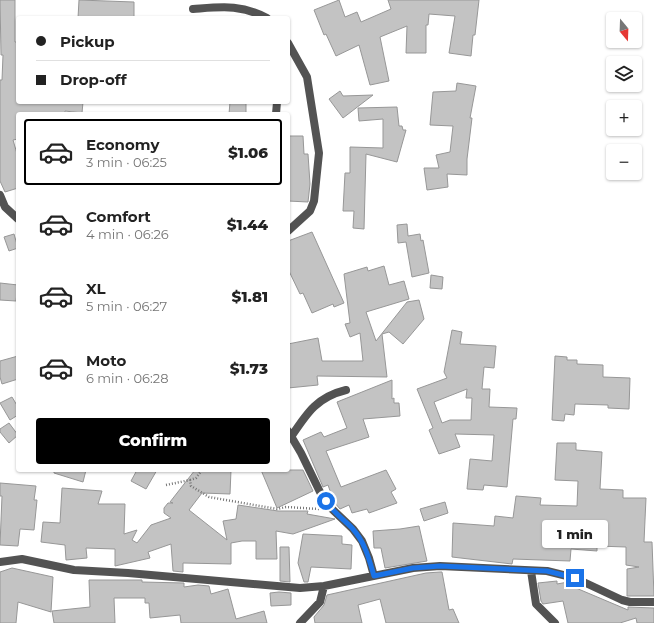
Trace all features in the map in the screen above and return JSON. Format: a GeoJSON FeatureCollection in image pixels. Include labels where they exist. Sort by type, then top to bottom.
{"type":"FeatureCollection","features":[{"type":"Feature","properties":{"kind":"street"},"geometry":{"type":"LineString","coordinates":[[193,9],[227,7],[252,10],[263,16]]}},
{"type":"Feature","properties":{"kind":"street"},"geometry":{"type":"LineString","coordinates":[[290,47],[307,77],[319,153],[314,201],[310,211],[290,229]]}},
{"type":"Feature","properties":{"kind":"street"},"geometry":{"type":"LineString","coordinates":[[0,195],[6,207],[16,217]]}},
{"type":"Feature","properties":{"kind":"street"},"geometry":{"type":"LineString","coordinates":[[346,390],[325,397],[317,403],[290,434],[320,492],[332,510],[353,529],[362,541],[374,576]]}},
{"type":"Feature","properties":{"kind":"street"},"geometry":{"type":"LineString","coordinates":[[0,562],[22,559],[74,570],[143,574],[274,587],[300,588],[324,586],[413,568],[440,566],[531,571],[563,574],[622,600],[630,602],[654,602]]}},
{"type":"Feature","properties":{"kind":"street"},"geometry":{"type":"LineString","coordinates":[[531,571],[536,604],[555,623]]}},
{"type":"Feature","properties":{"kind":"street"},"geometry":{"type":"LineString","coordinates":[[300,623],[320,602],[324,586]]}},
{"type":"Feature","properties":{"kind":"path"},"geometry":{"type":"LineString","coordinates":[[166,485],[196,478],[200,472]]}},
{"type":"Feature","properties":{"kind":"path"},"geometry":{"type":"LineString","coordinates":[[190,480],[191,486],[209,497],[277,509],[286,507],[332,510]]}},
{"type":"Feature","properties":{"kind":"building"},"geometry":{"type":"Polygon","coordinates":[[[0,0],[15,0],[16,104],[83,104],[82,112],[16,112],[16,139],[13,140],[16,150],[16,189],[5,192],[0,181],[0,80],[2,80],[3,55],[1,55],[0,0]]]}},
{"type":"Feature","properties":{"kind":"building"},"geometry":{"type":"Polygon","coordinates":[[[79,0],[134,2],[134,16],[78,16],[79,0]]]}},
{"type":"Feature","properties":{"kind":"building"},"geometry":{"type":"Polygon","coordinates":[[[339,0],[345,17],[357,12],[361,22],[391,9],[388,0],[479,0],[471,56],[449,53],[455,16],[429,14],[428,25],[426,25],[426,53],[406,53],[407,26],[380,37],[389,81],[370,85],[359,45],[336,56],[326,34],[324,35],[314,10],[339,0]]]}},
{"type":"Feature","properties":{"kind":"building"},"geometry":{"type":"Polygon","coordinates":[[[457,83],[476,86],[470,118],[472,118],[467,159],[467,175],[447,174],[448,187],[427,190],[424,168],[439,168],[436,155],[450,152],[453,126],[430,125],[433,92],[456,91],[457,83]]]}},
{"type":"Feature","properties":{"kind":"building"},"geometry":{"type":"Polygon","coordinates":[[[340,91],[343,96],[373,95],[343,118],[329,99],[340,91]]]}},
{"type":"Feature","properties":{"kind":"building"},"geometry":{"type":"Polygon","coordinates":[[[230,104],[246,104],[246,112],[229,112],[230,104]]]}},
{"type":"Feature","properties":{"kind":"building"},"geometry":{"type":"Polygon","coordinates":[[[397,107],[399,126],[402,126],[403,130],[406,130],[397,162],[366,154],[364,229],[353,228],[354,211],[343,211],[345,173],[350,173],[350,147],[383,148],[383,119],[359,121],[358,108],[397,107]]]}},
{"type":"Feature","properties":{"kind":"building"},"geometry":{"type":"Polygon","coordinates":[[[290,136],[303,136],[304,154],[308,154],[310,184],[308,202],[290,201],[290,136]]]}},
{"type":"Feature","properties":{"kind":"building"},"geometry":{"type":"Polygon","coordinates":[[[407,224],[408,236],[420,234],[421,241],[423,240],[429,273],[412,277],[406,242],[398,243],[397,225],[407,224]]]}},
{"type":"Feature","properties":{"kind":"building"},"geometry":{"type":"Polygon","coordinates":[[[312,232],[344,303],[334,307],[333,304],[312,313],[303,293],[300,294],[290,273],[290,240],[312,232]]]}},
{"type":"Feature","properties":{"kind":"building"},"geometry":{"type":"Polygon","coordinates":[[[14,234],[16,249],[9,251],[4,237],[14,234]]]}},
{"type":"Feature","properties":{"kind":"building"},"geometry":{"type":"Polygon","coordinates":[[[384,266],[389,285],[404,281],[409,299],[366,312],[376,341],[407,302],[419,300],[424,319],[403,344],[389,332],[382,334],[387,377],[317,376],[318,385],[290,388],[290,344],[318,338],[322,361],[363,361],[360,333],[350,337],[345,324],[350,323],[344,274],[367,267],[368,271],[384,266]]]}},
{"type":"Feature","properties":{"kind":"building"},"geometry":{"type":"Polygon","coordinates":[[[431,275],[443,277],[442,289],[430,288],[431,275]]]}},
{"type":"Feature","properties":{"kind":"building"},"geometry":{"type":"Polygon","coordinates":[[[0,283],[16,285],[16,301],[0,300],[0,283]]]}},
{"type":"Feature","properties":{"kind":"building"},"geometry":{"type":"Polygon","coordinates":[[[452,330],[462,332],[460,344],[496,346],[494,368],[484,367],[482,389],[490,389],[489,407],[517,408],[516,419],[513,419],[507,487],[484,485],[483,490],[467,489],[470,459],[492,461],[494,435],[455,434],[460,447],[439,454],[429,430],[433,428],[417,389],[447,378],[444,372],[452,330]],[[467,389],[434,402],[442,423],[450,420],[471,420],[472,398],[466,398],[467,389]]]}},
{"type":"Feature","properties":{"kind":"building"},"geometry":{"type":"Polygon","coordinates":[[[555,356],[567,357],[567,360],[577,360],[577,364],[603,365],[603,377],[630,378],[629,409],[608,408],[608,405],[575,404],[574,415],[565,414],[564,421],[552,420],[555,356]]]}},
{"type":"Feature","properties":{"kind":"building"},"geometry":{"type":"Polygon","coordinates":[[[16,357],[16,380],[2,384],[0,377],[0,361],[16,357]]]}},
{"type":"Feature","properties":{"kind":"building"},"geometry":{"type":"Polygon","coordinates":[[[392,380],[392,399],[394,398],[394,403],[399,403],[400,416],[363,419],[369,437],[326,451],[341,487],[386,470],[396,489],[391,492],[397,503],[369,513],[367,509],[352,513],[349,505],[340,509],[334,502],[328,485],[323,487],[303,440],[321,432],[324,437],[347,428],[337,402],[392,380]]]}},
{"type":"Feature","properties":{"kind":"building"},"geometry":{"type":"Polygon","coordinates":[[[12,397],[16,404],[16,416],[10,420],[0,403],[12,397]]]}},
{"type":"Feature","properties":{"kind":"building"},"geometry":{"type":"Polygon","coordinates":[[[9,423],[16,432],[16,437],[9,443],[0,432],[0,429],[9,423]]]}},
{"type":"Feature","properties":{"kind":"building"},"geometry":{"type":"Polygon","coordinates":[[[557,443],[576,443],[576,450],[602,452],[600,489],[623,490],[623,498],[646,498],[644,542],[652,542],[654,596],[627,596],[627,569],[639,567],[626,565],[626,547],[597,546],[597,551],[571,549],[570,561],[513,559],[512,564],[452,557],[453,523],[494,526],[495,516],[513,518],[516,496],[541,498],[540,505],[577,506],[578,481],[555,480],[557,443]]]}},
{"type":"Feature","properties":{"kind":"building"},"geometry":{"type":"Polygon","coordinates":[[[290,470],[303,470],[313,491],[277,508],[262,472],[290,472],[290,470]]]}},
{"type":"Feature","properties":{"kind":"building"},"geometry":{"type":"Polygon","coordinates":[[[54,472],[86,472],[83,482],[54,472]]]}},
{"type":"Feature","properties":{"kind":"building"},"geometry":{"type":"Polygon","coordinates":[[[136,472],[156,472],[146,489],[131,481],[136,472]]]}},
{"type":"Feature","properties":{"kind":"building"},"geometry":{"type":"Polygon","coordinates":[[[193,472],[231,472],[230,494],[202,493],[189,510],[227,540],[223,521],[236,519],[238,505],[278,511],[308,511],[307,514],[335,519],[293,534],[276,531],[277,559],[256,559],[256,541],[242,541],[231,543],[231,564],[183,563],[183,572],[173,571],[171,544],[148,552],[150,558],[115,566],[115,549],[86,548],[87,558],[66,560],[65,545],[41,542],[43,522],[60,523],[62,488],[102,491],[98,504],[125,504],[124,534],[137,530],[132,540],[137,543],[151,525],[171,518],[164,513],[164,508],[168,503],[173,503],[170,502],[193,472]]]}},
{"type":"Feature","properties":{"kind":"building"},"geometry":{"type":"Polygon","coordinates":[[[0,483],[36,486],[34,500],[37,500],[34,530],[20,529],[18,546],[0,545],[2,496],[0,496],[0,483]]]}},
{"type":"Feature","properties":{"kind":"building"},"geometry":{"type":"Polygon","coordinates":[[[445,502],[448,513],[424,521],[420,509],[445,502]]]}},
{"type":"Feature","properties":{"kind":"building"},"geometry":{"type":"Polygon","coordinates":[[[419,526],[427,561],[385,568],[381,548],[374,548],[373,531],[419,526]]]}},
{"type":"Feature","properties":{"kind":"building"},"geometry":{"type":"Polygon","coordinates":[[[303,534],[342,536],[342,544],[352,545],[351,569],[311,567],[308,582],[304,582],[298,563],[303,534]]]}},
{"type":"Feature","properties":{"kind":"building"},"geometry":{"type":"Polygon","coordinates":[[[280,547],[289,547],[290,582],[280,581],[280,547]]]}},
{"type":"Feature","properties":{"kind":"building"},"geometry":{"type":"Polygon","coordinates":[[[12,568],[53,577],[51,612],[18,602],[16,623],[0,623],[0,572],[12,568]]]}},
{"type":"Feature","properties":{"kind":"building"},"geometry":{"type":"Polygon","coordinates":[[[442,572],[449,610],[453,609],[459,623],[386,623],[380,599],[358,605],[362,623],[315,623],[314,617],[324,605],[327,595],[426,573],[442,572]]]}},
{"type":"Feature","properties":{"kind":"building"},"geometry":{"type":"Polygon","coordinates":[[[89,580],[142,580],[142,582],[184,583],[184,587],[198,585],[209,586],[211,594],[228,589],[236,619],[264,611],[267,623],[181,623],[180,615],[150,618],[149,603],[145,603],[145,598],[114,598],[115,623],[54,623],[52,611],[90,607],[89,580]]]}},
{"type":"Feature","properties":{"kind":"building"},"geometry":{"type":"Polygon","coordinates":[[[557,581],[557,584],[568,582],[573,583],[576,588],[628,610],[628,607],[654,608],[654,623],[637,623],[636,618],[620,623],[568,623],[563,601],[543,604],[541,601],[538,583],[557,581]]]}},
{"type":"Feature","properties":{"kind":"building"},"geometry":{"type":"Polygon","coordinates":[[[270,593],[291,593],[291,605],[271,606],[270,593]]]}},
{"type":"Feature","properties":{"kind":"route"},"geometry":{"type":"LineString","coordinates":[[326,501],[332,510],[353,529],[362,541],[374,576],[413,568],[440,566],[547,571],[575,578]]}}]}
